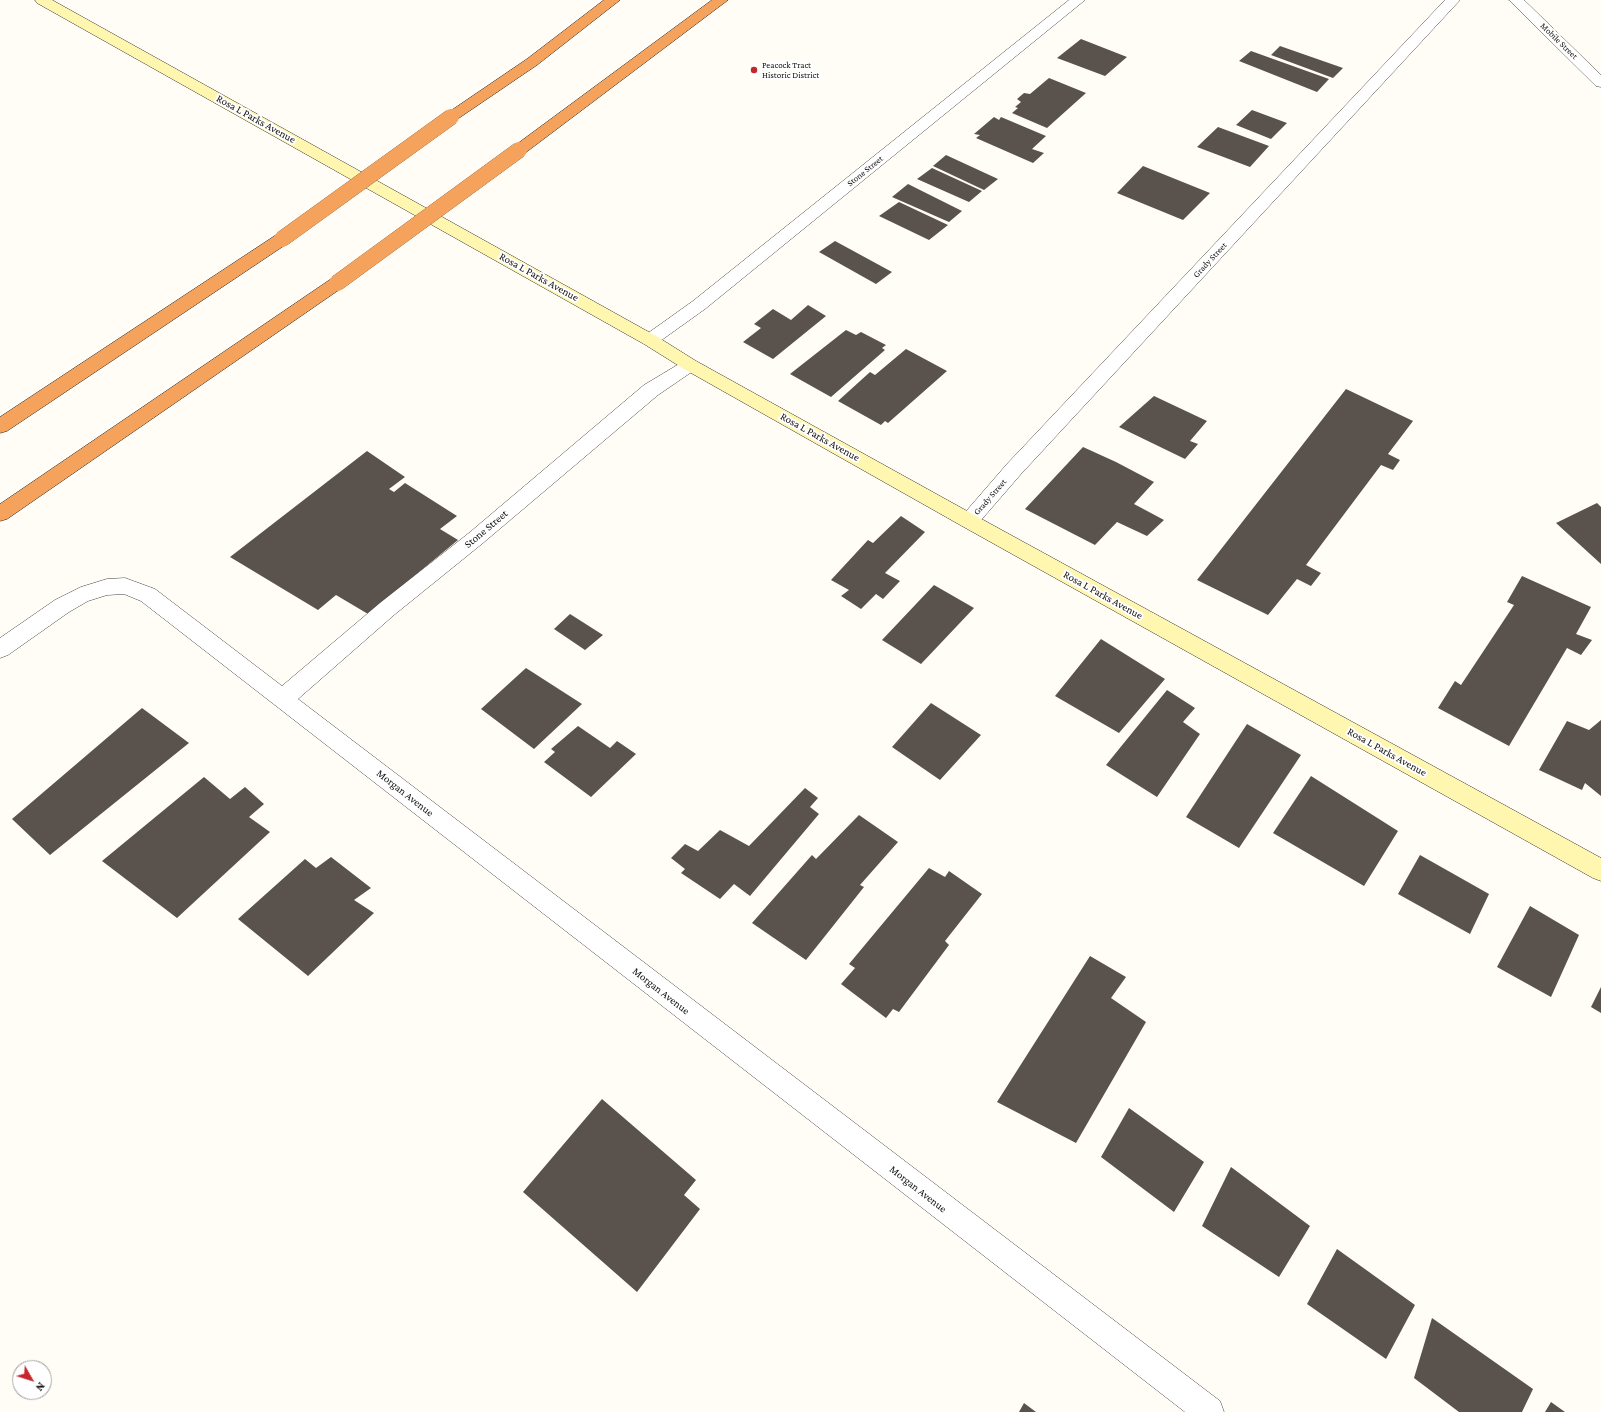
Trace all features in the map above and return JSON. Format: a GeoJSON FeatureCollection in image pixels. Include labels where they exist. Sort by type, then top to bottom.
{"type":"FeatureCollection","features":[{"type":"Feature","properties":{"kind":"highway"},"geometry":{"type":"LineString","coordinates":[[0,426],[282,239],[451,117],[532,62],[613,0]]}},
{"type":"Feature","properties":{"kind":"highway"},"geometry":{"type":"LineString","coordinates":[[0,514],[337,283],[720,0]]}},
{"type":"Feature","properties":{"kind":"street","name":"Rosa L Parks Avenue"},"geometry":{"type":"LineString","coordinates":[[42,0],[650,340],[969,521],[1601,870]]}},
{"type":"Feature","properties":{"kind":"street","name":"Stone Street"},"geometry":{"type":"LineString","coordinates":[[650,340],[705,300],[1078,0]]}},
{"type":"Feature","properties":{"kind":"street","name":"Grady Street"},"geometry":{"type":"LineString","coordinates":[[969,521],[1014,469],[1454,0]]}},
{"type":"Feature","properties":{"kind":"street","name":"Mobile Street"},"geometry":{"type":"LineString","coordinates":[[1516,0],[1601,83]]}},
{"type":"Feature","properties":{"kind":"street","name":"Stone Street"},"geometry":{"type":"LineString","coordinates":[[284,698],[387,609],[476,538],[651,390],[690,364]]}},
{"type":"Feature","properties":{"kind":"street","name":"Morgan Avenue"},"geometry":{"type":"LineString","coordinates":[[0,649],[62,606],[81,596],[107,587],[125,586],[148,596],[284,698],[620,960],[1209,1412]]}},
{"type":"Feature","properties":{"kind":"building"},"geometry":{"type":"Polygon","coordinates":[[[1081,39],[1127,57],[1105,76],[1057,58],[1081,39]]]}},
{"type":"Feature","properties":{"kind":"building"},"geometry":{"type":"Polygon","coordinates":[[[1280,46],[1343,68],[1333,78],[1271,55],[1280,46]]]}},
{"type":"Feature","properties":{"kind":"building"},"geometry":{"type":"Polygon","coordinates":[[[1251,51],[1329,79],[1317,92],[1239,61],[1251,51]]]}},
{"type":"Feature","properties":{"kind":"building"},"geometry":{"type":"Polygon","coordinates":[[[1049,78],[1086,93],[1047,128],[1012,113],[1018,108],[1015,107],[1021,102],[1017,99],[1024,93],[1030,94],[1049,78]]]}},
{"type":"Feature","properties":{"kind":"building"},"geometry":{"type":"Polygon","coordinates":[[[1252,110],[1287,123],[1271,139],[1236,125],[1252,110]]]}},
{"type":"Feature","properties":{"kind":"building"},"geometry":{"type":"Polygon","coordinates":[[[994,117],[999,120],[1001,117],[1046,136],[1032,149],[1044,153],[1033,163],[976,138],[980,135],[974,134],[994,117]]]}},
{"type":"Feature","properties":{"kind":"building"},"geometry":{"type":"Polygon","coordinates":[[[1218,127],[1269,146],[1250,167],[1197,147],[1218,127]]]}},
{"type":"Feature","properties":{"kind":"building"},"geometry":{"type":"Polygon","coordinates":[[[946,155],[998,179],[984,190],[933,166],[946,155]]]}},
{"type":"Feature","properties":{"kind":"building"},"geometry":{"type":"Polygon","coordinates":[[[1143,166],[1210,193],[1183,220],[1117,193],[1143,166]]]}},
{"type":"Feature","properties":{"kind":"building"},"geometry":{"type":"Polygon","coordinates":[[[932,168],[982,191],[969,202],[917,179],[932,168]]]}},
{"type":"Feature","properties":{"kind":"building"},"geometry":{"type":"Polygon","coordinates":[[[908,184],[962,211],[949,222],[892,197],[908,184]]]}},
{"type":"Feature","properties":{"kind":"building"},"geometry":{"type":"Polygon","coordinates":[[[899,202],[948,225],[929,240],[879,216],[899,202]]]}},
{"type":"Feature","properties":{"kind":"building"},"geometry":{"type":"Polygon","coordinates":[[[835,241],[892,272],[876,284],[819,252],[835,241]]]}},
{"type":"Feature","properties":{"kind":"building"},"geometry":{"type":"Polygon","coordinates":[[[808,305],[826,316],[773,359],[743,342],[761,328],[754,324],[773,309],[791,320],[808,305]]]}},
{"type":"Feature","properties":{"kind":"building"},"geometry":{"type":"Polygon","coordinates":[[[846,330],[856,335],[861,332],[886,345],[882,348],[885,350],[831,397],[790,374],[846,330]]]}},
{"type":"Feature","properties":{"kind":"building"},"geometry":{"type":"Polygon","coordinates":[[[906,349],[947,371],[888,423],[885,421],[881,425],[838,401],[870,372],[875,375],[906,349]]]}},
{"type":"Feature","properties":{"kind":"building"},"geometry":{"type":"Polygon","coordinates":[[[1346,389],[1413,421],[1388,454],[1400,460],[1393,470],[1381,465],[1306,565],[1321,573],[1311,586],[1297,579],[1268,615],[1197,580],[1346,389]]]}},
{"type":"Feature","properties":{"kind":"building"},"geometry":{"type":"Polygon","coordinates":[[[1154,396],[1207,421],[1190,441],[1198,444],[1185,459],[1119,427],[1154,396]]]}},
{"type":"Feature","properties":{"kind":"building"},"geometry":{"type":"Polygon","coordinates":[[[1083,447],[1154,482],[1134,504],[1164,520],[1147,536],[1117,522],[1095,545],[1025,509],[1083,447]]]}},
{"type":"Feature","properties":{"kind":"building"},"geometry":{"type":"Polygon","coordinates":[[[367,451],[405,477],[389,489],[394,492],[405,483],[457,516],[440,529],[458,540],[368,614],[336,595],[318,610],[230,557],[367,451]]]}},
{"type":"Feature","properties":{"kind":"building"},"geometry":{"type":"Polygon","coordinates":[[[1597,503],[1601,507],[1601,564],[1556,523],[1597,503]]]}},
{"type":"Feature","properties":{"kind":"building"},"geometry":{"type":"Polygon","coordinates":[[[901,516],[925,532],[885,573],[900,581],[883,599],[876,594],[861,609],[841,596],[849,590],[831,580],[868,540],[873,543],[901,516]]]}},
{"type":"Feature","properties":{"kind":"building"},"geometry":{"type":"Polygon","coordinates":[[[1522,576],[1591,607],[1576,634],[1592,640],[1581,655],[1567,648],[1509,746],[1438,708],[1455,681],[1461,685],[1514,605],[1507,602],[1522,576]]]}},
{"type":"Feature","properties":{"kind":"building"},"geometry":{"type":"Polygon","coordinates":[[[934,585],[974,608],[921,664],[882,640],[934,585]]]}},
{"type":"Feature","properties":{"kind":"building"},"geometry":{"type":"Polygon","coordinates":[[[570,614],[603,635],[585,650],[554,629],[570,614]]]}},
{"type":"Feature","properties":{"kind":"building"},"geometry":{"type":"Polygon","coordinates":[[[1101,639],[1165,679],[1119,733],[1055,696],[1101,639]]]}},
{"type":"Feature","properties":{"kind":"building"},"geometry":{"type":"Polygon","coordinates":[[[526,668],[582,704],[534,749],[481,709],[526,668]]]}},
{"type":"Feature","properties":{"kind":"building"},"geometry":{"type":"Polygon","coordinates":[[[1167,690],[1195,708],[1183,722],[1200,734],[1157,797],[1106,765],[1167,690]]]}},
{"type":"Feature","properties":{"kind":"building"},"geometry":{"type":"Polygon","coordinates":[[[931,703],[981,735],[940,780],[892,747],[931,703]]]}},
{"type":"Feature","properties":{"kind":"building"},"geometry":{"type":"Polygon","coordinates":[[[142,708],[189,743],[50,855],[12,819],[142,708]]]}},
{"type":"Feature","properties":{"kind":"building"},"geometry":{"type":"Polygon","coordinates":[[[1601,720],[1601,796],[1585,783],[1582,790],[1539,770],[1567,721],[1589,730],[1601,720]]]}},
{"type":"Feature","properties":{"kind":"building"},"geometry":{"type":"Polygon","coordinates":[[[1247,724],[1301,755],[1239,848],[1186,817],[1247,724]]]}},
{"type":"Feature","properties":{"kind":"building"},"geometry":{"type":"Polygon","coordinates":[[[578,726],[610,748],[617,741],[636,754],[591,797],[544,762],[555,752],[551,749],[578,726]]]}},
{"type":"Feature","properties":{"kind":"building"},"geometry":{"type":"Polygon","coordinates":[[[1311,776],[1398,831],[1364,886],[1273,833],[1311,776]]]}},
{"type":"Feature","properties":{"kind":"building"},"geometry":{"type":"Polygon","coordinates":[[[204,777],[230,799],[245,787],[264,804],[249,817],[270,832],[177,918],[102,861],[204,777]]]}},
{"type":"Feature","properties":{"kind":"building"},"geometry":{"type":"Polygon","coordinates":[[[805,788],[818,798],[810,807],[819,814],[750,896],[734,884],[720,899],[681,873],[685,869],[671,858],[685,844],[698,851],[720,830],[749,846],[805,788]]]}},
{"type":"Feature","properties":{"kind":"building"},"geometry":{"type":"Polygon","coordinates":[[[859,815],[898,842],[860,885],[864,887],[806,960],[752,923],[812,855],[816,859],[859,815]]]}},
{"type":"Feature","properties":{"kind":"building"},"geometry":{"type":"Polygon","coordinates":[[[1420,855],[1489,894],[1470,934],[1398,894],[1420,855]]]}},
{"type":"Feature","properties":{"kind":"building"},"geometry":{"type":"Polygon","coordinates":[[[331,857],[371,888],[354,900],[374,913],[308,976],[238,919],[305,859],[316,868],[331,857]]]}},
{"type":"Feature","properties":{"kind":"building"},"geometry":{"type":"Polygon","coordinates":[[[929,868],[945,877],[949,871],[982,894],[945,941],[949,945],[899,1012],[893,1009],[886,1018],[841,984],[855,968],[849,964],[929,868]]]}},
{"type":"Feature","properties":{"kind":"building"},"geometry":{"type":"Polygon","coordinates":[[[1530,906],[1579,935],[1551,997],[1497,967],[1530,906]]]}},
{"type":"Feature","properties":{"kind":"building"},"geometry":{"type":"Polygon","coordinates":[[[1090,956],[1126,977],[1111,998],[1146,1022],[1076,1143],[997,1102],[1090,956]]]}},
{"type":"Feature","properties":{"kind":"building"},"geometry":{"type":"Polygon","coordinates":[[[1601,987],[1601,1013],[1591,1007],[1601,987]]]}},
{"type":"Feature","properties":{"kind":"building"},"geometry":{"type":"Polygon","coordinates":[[[602,1099],[696,1180],[684,1195],[700,1209],[637,1292],[523,1192],[602,1099]]]}},
{"type":"Feature","properties":{"kind":"building"},"geometry":{"type":"Polygon","coordinates":[[[1129,1108],[1204,1162],[1174,1212],[1101,1157],[1129,1108]]]}},
{"type":"Feature","properties":{"kind":"building"},"geometry":{"type":"Polygon","coordinates":[[[1231,1167],[1310,1226],[1279,1277],[1202,1226],[1231,1167]]]}},
{"type":"Feature","properties":{"kind":"building"},"geometry":{"type":"Polygon","coordinates":[[[1337,1249],[1415,1305],[1386,1359],[1307,1304],[1337,1249]]]}},
{"type":"Feature","properties":{"kind":"building"},"geometry":{"type":"Polygon","coordinates":[[[1432,1318],[1533,1389],[1522,1412],[1459,1412],[1414,1378],[1432,1318]]]}},
{"type":"Feature","properties":{"kind":"building"},"geometry":{"type":"Polygon","coordinates":[[[1551,1402],[1565,1412],[1545,1412],[1551,1402]]]}},
{"type":"Feature","properties":{"kind":"building"},"geometry":{"type":"Polygon","coordinates":[[[1024,1403],[1036,1412],[1019,1412],[1024,1403]]]}},
{"type":"Feature","properties":{"kind":"place","name":"Peacock Tract Historic District"},"geometry":{"type":"Point","coordinates":[754,70]}}]}
